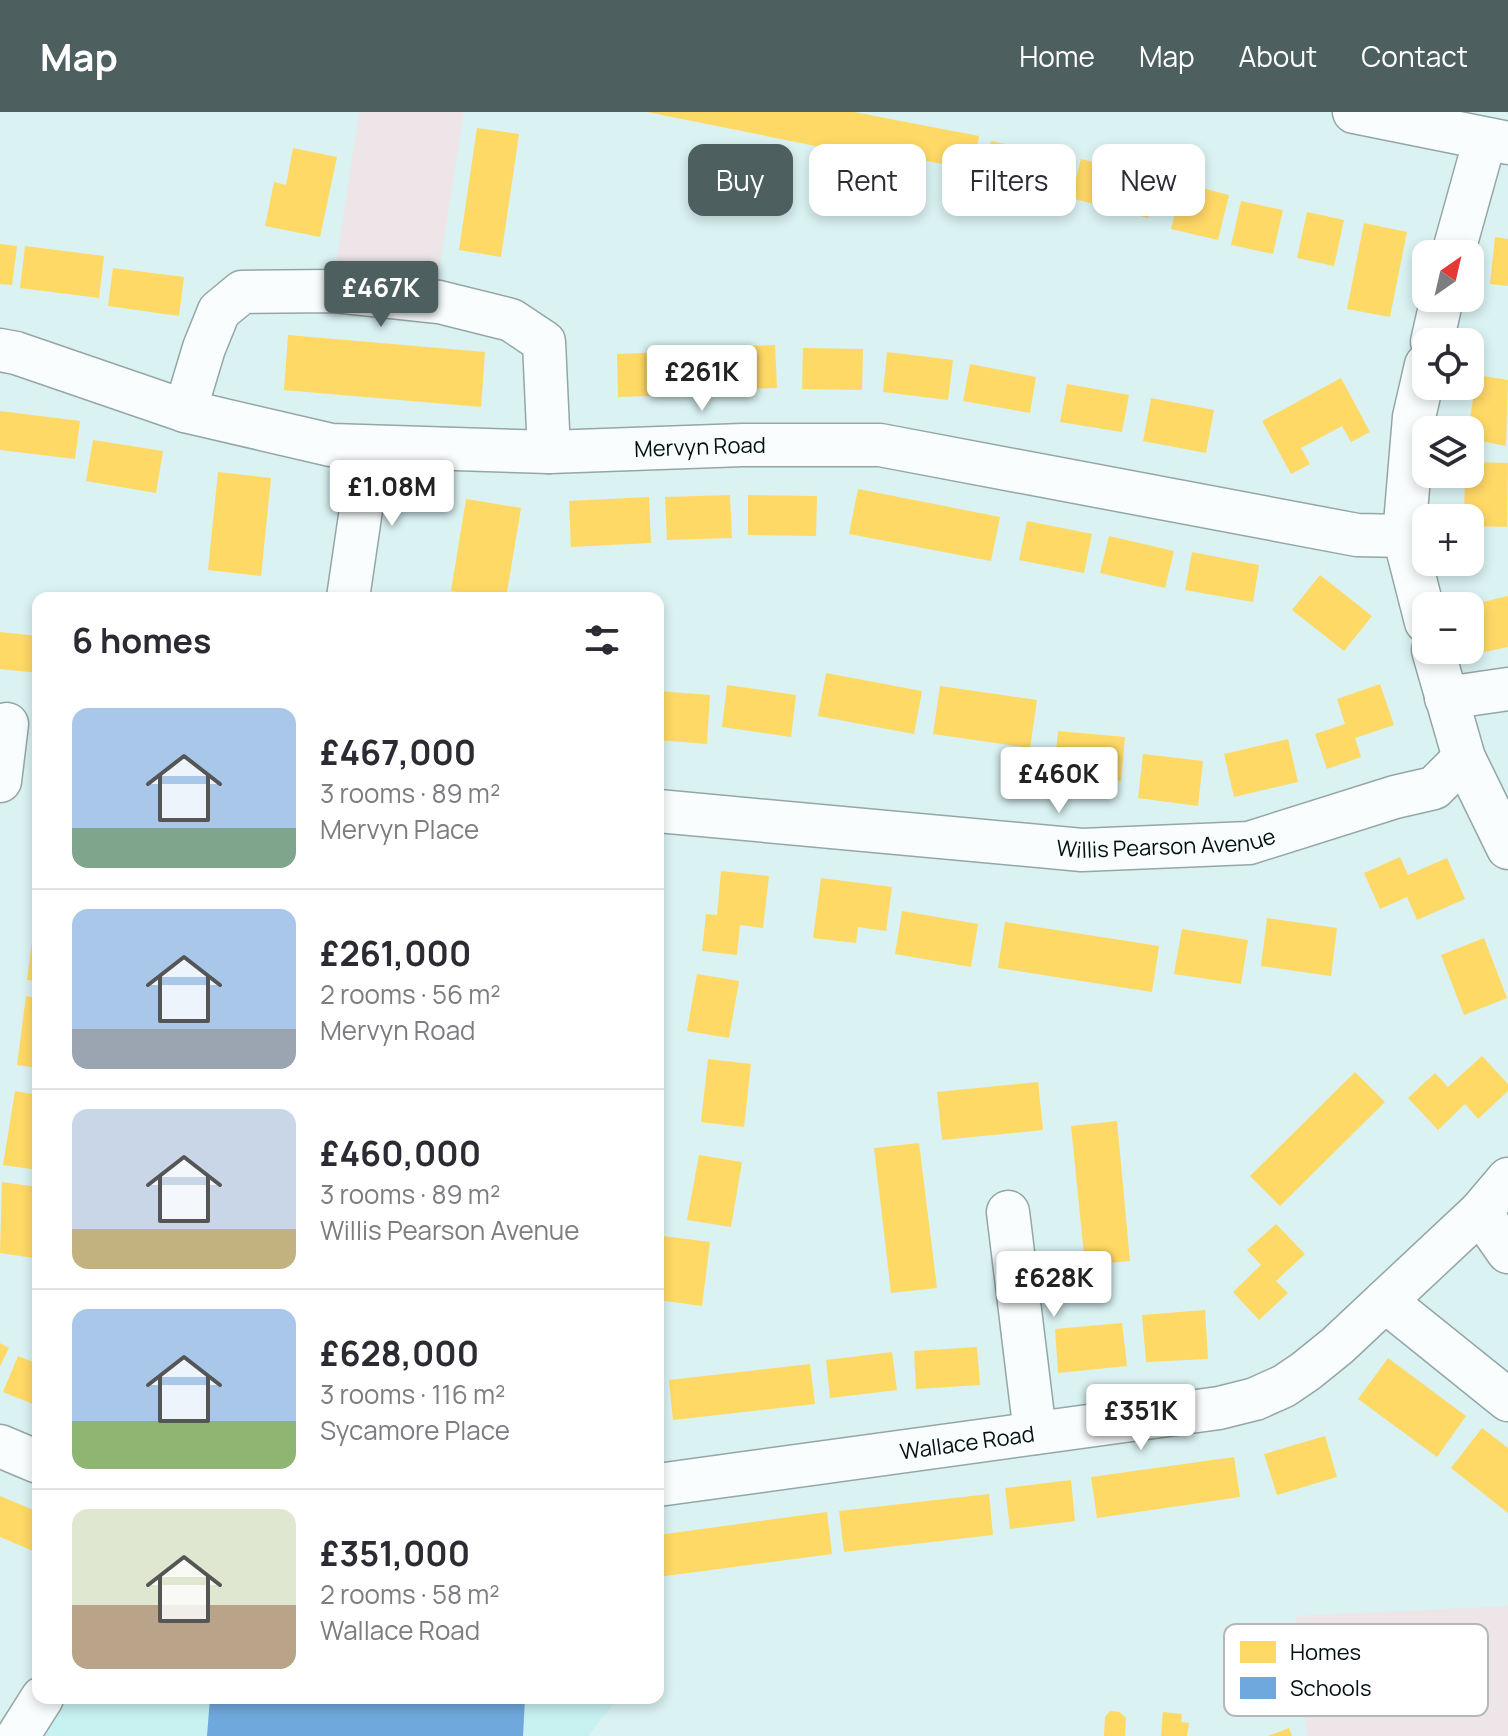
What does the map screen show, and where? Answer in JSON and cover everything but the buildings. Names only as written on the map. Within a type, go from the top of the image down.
[{"type":"street","points":[[1354,112],[1496,141],[1458,240]]},
{"type":"street","points":[[185,411],[219,311],[242,292],[335,291],[439,302],[511,320],[544,342],[549,452]]},
{"type":"street","name":"Mervyn Road","points":[[0,350],[185,411],[331,445],[549,452],[743,445],[880,445],[1357,535],[1404,536]]},
{"type":"street","points":[[1418,400],[1404,536],[1418,592]]},
{"type":"street","points":[[349,592],[370,448]]},
{"type":"street","points":[[1437,664],[1464,758],[1507,841]]},
{"type":"street","points":[[1446,698],[1508,689]]},
{"type":"street","points":[[0,781],[15,725]]},
{"type":"street","name":"Willis Pearson Avenue","points":[[664,812],[1082,850],[1249,843],[1395,797],[1434,788],[1464,758]]},
{"type":"street","name":"Wallace Road","points":[[664,1484],[1219,1408],[1255,1399],[1284,1386],[1337,1346],[1480,1212],[1508,1179]]},
{"type":"street","points":[[1008,1212],[1035,1433]]},
{"type":"street","points":[[1480,1212],[1508,1252]]},
{"type":"street","points":[[1385,1301],[1508,1400]]},
{"type":"street","points":[[0,1446],[32,1459]]},
{"type":"street","points":[[18,1736],[38,1704]]},
{"type":"shaded area","points":[[359,112],[464,112],[437,285],[335,272]]},
{"type":"shaded area","points":[[1508,1606],[1508,1736],[1307,1736],[1305,1716],[1488,1716],[1488,1624],[1297,1624],[1296,1616]]},
{"type":"shaded area","points":[[58,1704],[613,1704],[588,1736],[45,1736]]}]
